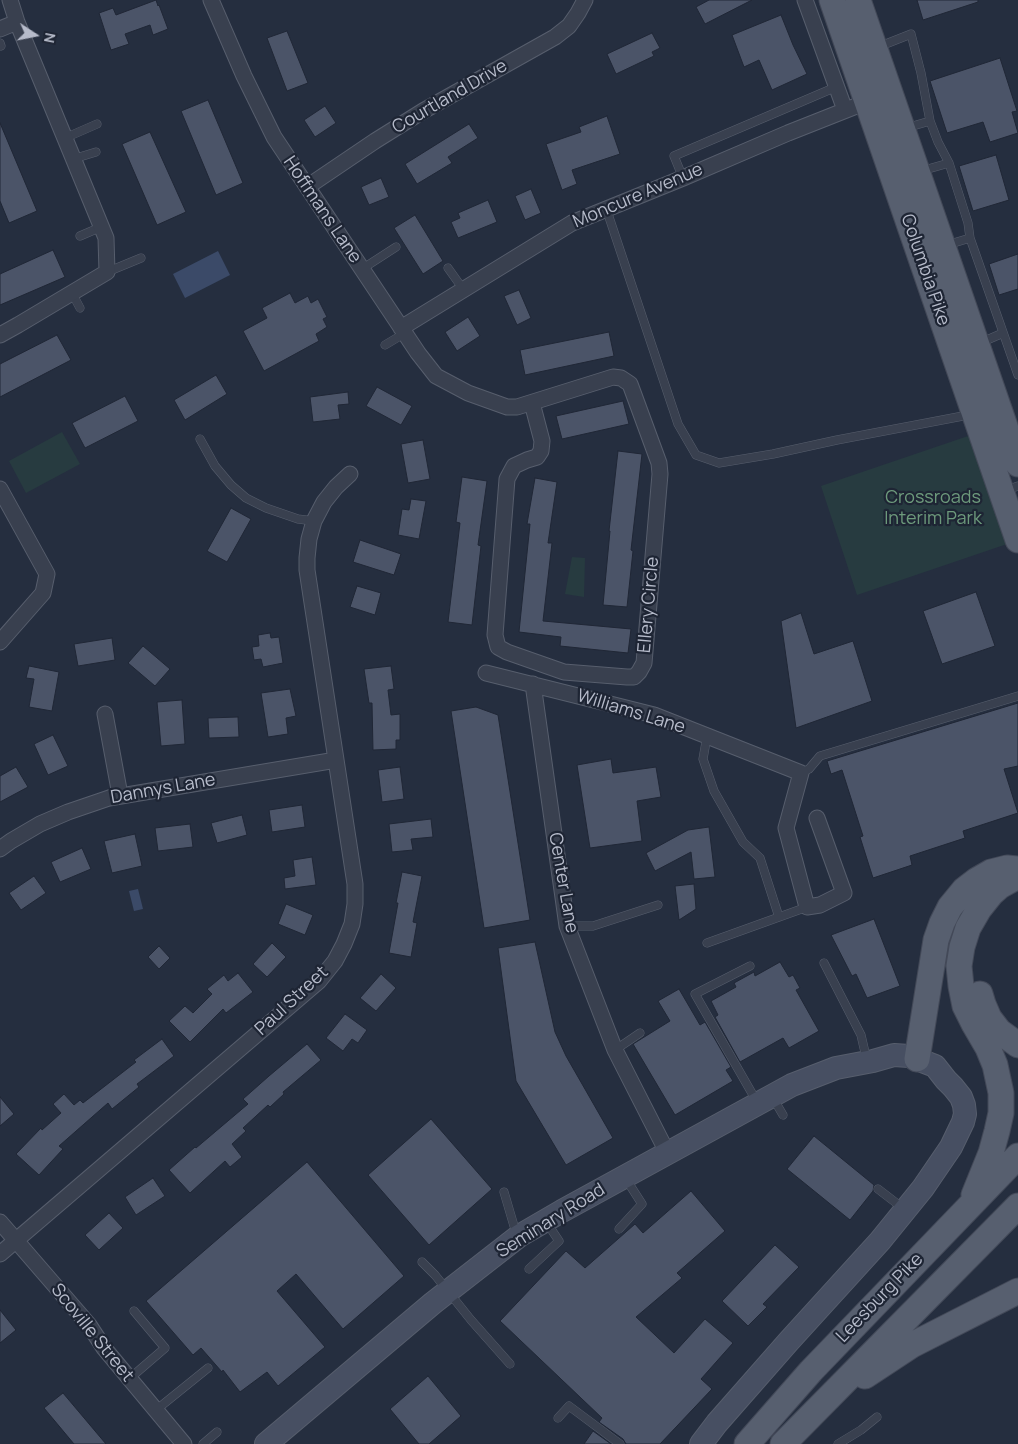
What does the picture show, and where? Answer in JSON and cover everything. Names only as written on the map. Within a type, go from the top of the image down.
[{"type":"main road","name":"Columbia Pike","points":[[832,0],[856,106],[974,412],[1010,489],[1018,540]]},
{"type":"main road","name":"Columbia Pike","points":[[858,0],[1018,464]]},
{"type":"main road","points":[[917,1059],[936,940],[950,907],[964,890],[977,880],[992,872],[1007,868],[1018,869]]},
{"type":"main road","points":[[970,1204],[991,1153],[1001,1113],[1001,1093],[996,1065],[974,1024],[960,986],[962,947],[968,928],[979,908],[1000,886],[1018,876]]},
{"type":"main road","points":[[1018,895],[994,916],[986,930],[978,953],[976,970],[982,1004],[989,1018],[999,1030],[1018,1045]]},
{"type":"main road","name":"Leesburg Pike","points":[[747,1444],[811,1371],[1018,1156]]},
{"type":"main road","name":"Leesburg Pike","points":[[785,1442],[1018,1206]]},
{"type":"main road","points":[[785,1442],[870,1371],[912,1345],[1018,1291]]},
{"type":"street","points":[[0,334],[106,272],[106,238],[17,22],[10,0]]},
{"type":"street","name":"Hoffmans Lane","points":[[211,0],[244,76],[274,137],[403,330],[436,376],[468,393]]},
{"type":"street","name":"Courtland Drive","points":[[307,187],[422,111],[555,37],[569,26],[585,0]]},
{"type":"street","points":[[806,0],[836,87],[856,106]]},
{"type":"street","points":[[0,29],[17,22]]},
{"type":"street","name":"Moncure Avenue","points":[[403,330],[463,289],[572,223],[788,133],[890,94]]},
{"type":"street","name":"Ellery Circle","points":[[468,393],[507,407],[517,407],[613,378],[622,378],[630,384],[659,463],[660,474],[644,663],[639,672],[634,676],[626,678],[564,672],[498,647],[495,635],[507,479],[514,466],[537,457],[541,451],[542,441],[532,403]]},
{"type":"street","name":"Paul Street","points":[[0,1254],[319,981],[335,961],[344,944],[352,924],[356,884],[307,570],[307,558],[309,539],[314,521],[324,502],[350,474]]},
{"type":"street","points":[[0,489],[47,574],[43,593],[0,642]]},
{"type":"street","name":"Williams Lane","points":[[486,673],[654,715],[801,773]]},
{"type":"street","name":"Center Lane","points":[[533,684],[567,926],[615,1050],[668,1154]]},
{"type":"street","points":[[105,714],[120,795]]},
{"type":"street","name":"Dannys Lane","points":[[0,849],[40,824],[68,812],[120,795],[336,760]]},
{"type":"street","points":[[801,773],[786,828],[807,907],[820,905],[844,893],[817,818]]},
{"type":"street","name":"Seminary Road","points":[[266,1444],[410,1322],[519,1236],[555,1212],[668,1154],[771,1105],[792,1086],[836,1068],[894,1054],[904,1055],[935,1066],[961,1097],[964,1105],[965,1114],[963,1122],[952,1147],[923,1188],[880,1241],[837,1284],[787,1339],[701,1444]]},
{"type":"street","points":[[870,1061],[946,1080]]},
{"type":"street","name":"Scoville Street","points":[[0,1222],[89,1325],[104,1348],[184,1444]]},
{"type":"lane","points":[[874,49],[911,34],[930,121],[948,163],[968,223],[970,238],[1018,372]]},
{"type":"lane","points":[[683,178],[674,156],[836,87]]},
{"type":"lane","points":[[903,129],[930,121]]},
{"type":"lane","points":[[65,138],[97,124]]},
{"type":"lane","points":[[73,159],[96,152]]},
{"type":"lane","points":[[917,173],[948,163]]},
{"type":"lane","points":[[606,208],[678,424],[696,455],[719,463],[773,454],[963,416],[974,412]]},
{"type":"lane","points":[[80,236],[101,227]]},
{"type":"lane","points":[[943,246],[970,238]]},
{"type":"lane","points":[[362,269],[396,247]]},
{"type":"lane","points":[[106,272],[141,258]]},
{"type":"lane","points":[[448,268],[463,289]]},
{"type":"lane","points":[[72,293],[80,308]]},
{"type":"lane","points":[[385,345],[403,330]]},
{"type":"lane","points":[[977,345],[1003,333]]},
{"type":"lane","points":[[200,439],[215,466],[231,485],[246,498],[266,508],[298,519],[314,521]]},
{"type":"lane","points":[[801,773],[809,769],[820,756],[1018,696]]},
{"type":"lane","points":[[707,736],[703,759],[714,791],[743,842],[760,858],[779,917]]},
{"type":"lane","points":[[567,926],[593,926],[658,906]]},
{"type":"lane","points":[[707,943],[807,907]]},
{"type":"lane","points":[[824,963],[861,1035],[870,1061]]},
{"type":"lane","points":[[750,966],[696,994],[771,1105]]},
{"type":"lane","points":[[615,1050],[640,1033]]},
{"type":"lane","points":[[618,1229],[642,1204],[625,1177]]},
{"type":"lane","points":[[878,1189],[905,1210]]},
{"type":"lane","points":[[504,1192],[514,1226],[519,1236]]},
{"type":"lane","points":[[529,1269],[559,1241],[555,1212]]},
{"type":"lane","points":[[422,1262],[510,1364]]},
{"type":"lane","points":[[129,1379],[165,1348],[134,1311]]},
{"type":"lane","points":[[156,1410],[208,1368]]},
{"type":"lane","points":[[558,1418],[569,1406],[620,1444]]},
{"type":"lane","points":[[838,1444],[861,1430],[877,1417]]},
{"type":"lane","points":[[203,1444],[216,1432]]},
{"type":"green space","points":[[62,432],[80,464],[26,493],[9,461]]},
{"type":"green space","name":"Crossroads Interim Park","points":[[974,434],[1010,543],[857,595],[821,486]]},
{"type":"green space","points":[[572,557],[585,558],[584,597],[565,594]]},
{"type":"water","points":[[218,251],[230,275],[185,298],[173,274]]},
{"type":"water","points":[[138,889],[143,909],[134,911],[129,891]]},
{"type":"building","points":[[156,0],[168,29],[153,35],[150,25],[125,34],[129,44],[111,50],[99,13],[113,8],[116,15]]},
{"type":"building","points":[[709,0],[752,0],[705,24],[696,7]]},
{"type":"building","points":[[917,0],[978,0],[978,2],[923,20]]},
{"type":"building","points":[[781,15],[807,74],[772,90],[759,60],[744,67],[732,35]]},
{"type":"building","points":[[287,31],[308,83],[287,91],[267,38]]},
{"type":"building","points":[[652,33],[660,48],[652,52],[654,56],[616,74],[607,54]]},
{"type":"building","points":[[1000,58],[1017,111],[1012,112],[1018,133],[990,142],[983,122],[947,133],[930,81]]},
{"type":"building","points":[[208,100],[243,183],[216,195],[181,111]]},
{"type":"building","points":[[325,106],[336,123],[315,137],[304,120]]},
{"type":"building","points":[[607,116],[620,154],[572,170],[577,184],[562,190],[546,144],[581,132],[579,127]]},
{"type":"building","points":[[0,123],[37,211],[9,223],[0,201]]},
{"type":"building","points":[[469,124],[478,138],[448,157],[452,163],[417,184],[405,164]]},
{"type":"building","points":[[150,132],[186,212],[157,225],[122,144]]},
{"type":"building","points":[[996,155],[1009,200],[973,211],[959,166]]},
{"type":"building","points":[[381,178],[389,197],[369,205],[361,187]]},
{"type":"building","points":[[531,189],[541,213],[525,220],[515,196]]},
{"type":"building","points":[[488,200],[497,222],[458,238],[451,222],[460,218],[458,213]]},
{"type":"building","points":[[415,215],[443,261],[423,274],[394,228]]},
{"type":"building","points":[[53,250],[65,277],[0,305],[0,274]]},
{"type":"building","points":[[1018,254],[1018,289],[999,295],[989,264]]},
{"type":"building","points":[[519,290],[531,318],[517,325],[504,296]]},
{"type":"building","points":[[290,293],[295,303],[308,296],[311,303],[318,299],[327,317],[323,319],[327,327],[316,334],[319,341],[264,371],[243,331],[267,318],[262,308]]},
{"type":"building","points":[[468,317],[480,336],[457,351],[445,332]]},
{"type":"building","points":[[609,332],[614,356],[525,375],[520,350]]},
{"type":"building","points":[[57,335],[71,360],[0,397],[0,364]]},
{"type":"building","points":[[216,375],[227,394],[185,420],[174,400]]},
{"type":"building","points":[[377,387],[412,406],[401,425],[366,406]]},
{"type":"building","points":[[348,392],[349,404],[338,405],[340,419],[313,422],[310,397]]},
{"type":"building","points":[[125,396],[138,421],[85,448],[72,423]]},
{"type":"building","points":[[623,401],[629,424],[562,439],[556,416]]},
{"type":"building","points":[[423,440],[430,479],[408,483],[401,444]]},
{"type":"building","points":[[618,451],[642,454],[631,550],[633,551],[627,607],[603,605]]},
{"type":"building","points":[[462,477],[487,481],[478,545],[481,546],[472,625],[448,622],[460,523],[456,522]]},
{"type":"building","points":[[535,478],[557,482],[548,543],[552,543],[543,621],[631,629],[628,653],[560,646],[561,637],[519,632],[530,524],[527,524]]},
{"type":"building","points":[[411,499],[426,501],[419,539],[398,535],[402,509],[409,510]]},
{"type":"building","points":[[231,508],[251,519],[227,562],[207,551]]},
{"type":"building","points":[[360,540],[401,554],[394,575],[353,562]]},
{"type":"building","points":[[357,586],[381,593],[375,615],[350,607]]},
{"type":"building","points":[[976,592],[995,646],[942,664],[923,611]]},
{"type":"building","points":[[801,613],[814,654],[853,641],[872,701],[796,728],[781,621]]},
{"type":"building","points":[[270,633],[271,638],[279,637],[283,663],[263,667],[261,659],[254,660],[252,647],[259,646],[258,635]]},
{"type":"building","points":[[112,638],[115,660],[78,666],[74,644]]},
{"type":"building","points":[[143,646],[170,669],[155,686],[128,663]]},
{"type":"building","points":[[29,666],[59,672],[52,711],[29,707],[34,679],[26,678]]},
{"type":"building","points":[[391,666],[394,689],[388,690],[391,715],[400,714],[400,740],[396,740],[396,749],[373,750],[372,703],[369,703],[364,669]]},
{"type":"building","points":[[290,689],[296,716],[286,718],[288,734],[268,737],[261,693]]},
{"type":"building","points":[[182,700],[185,744],[161,746],[157,702]]},
{"type":"building","points":[[1018,703],[1018,766],[1004,769],[1018,813],[963,831],[965,838],[910,856],[912,865],[873,878],[860,837],[863,836],[842,770],[831,774],[827,761]]},
{"type":"building","points":[[476,707],[498,715],[530,920],[484,928],[451,711]]},
{"type":"building","points":[[238,717],[239,737],[209,738],[208,718]]},
{"type":"building","points":[[53,735],[68,766],[48,775],[34,744]]},
{"type":"building","points":[[611,759],[613,773],[656,767],[661,797],[637,801],[642,841],[590,848],[577,765]]},
{"type":"building","points":[[16,767],[28,787],[0,802],[0,776]]},
{"type":"building","points":[[400,767],[404,799],[382,802],[378,770]]},
{"type":"building","points":[[302,805],[305,827],[272,832],[269,810]]},
{"type":"building","points":[[242,815],[247,835],[217,843],[211,823]]},
{"type":"building","points":[[431,819],[433,837],[411,839],[413,850],[392,852],[389,824]]},
{"type":"building","points":[[190,824],[193,847],[158,851],[155,828]]},
{"type":"building","points":[[709,827],[715,877],[694,879],[691,852],[655,871],[646,853],[688,830]]},
{"type":"building","points":[[135,834],[142,866],[112,873],[104,841]]},
{"type":"building","points":[[82,848],[91,869],[60,882],[51,862]]},
{"type":"building","points":[[312,857],[316,885],[285,889],[284,878],[295,876],[293,860]]},
{"type":"building","points":[[402,872],[422,876],[413,922],[417,923],[411,957],[389,953]]},
{"type":"building","points":[[34,876],[46,893],[21,910],[9,893]]},
{"type":"building","points":[[694,884],[696,909],[679,920],[675,886]]},
{"type":"building","points":[[286,904],[313,915],[305,935],[278,924]]},
{"type":"building","points":[[874,919],[900,986],[867,998],[856,974],[852,976],[831,935]]},
{"type":"building","points":[[535,942],[555,1032],[566,1056],[613,1138],[566,1165],[516,1081],[498,948]]},
{"type":"building","points":[[272,943],[286,957],[267,977],[253,964]]},
{"type":"building","points":[[159,946],[170,958],[159,969],[148,957]]},
{"type":"building","points":[[780,962],[789,977],[793,975],[800,988],[796,990],[819,1031],[789,1048],[783,1038],[740,1062],[715,1017],[718,1015],[711,1001],[736,987],[734,983],[754,972],[755,976]]},
{"type":"building","points":[[238,973],[253,992],[226,1013],[223,1009],[190,1042],[169,1021],[185,1006],[193,1013],[212,994],[207,989],[224,975],[228,981]]},
{"type":"building","points":[[381,974],[396,988],[376,1011],[360,998]]},
{"type":"building","points":[[679,989],[700,1025],[705,1022],[731,1067],[726,1070],[733,1081],[675,1115],[633,1044],[670,1021],[658,1001]]},
{"type":"building","points":[[345,1014],[367,1030],[358,1043],[352,1039],[343,1051],[326,1038]]},
{"type":"building","points":[[162,1039],[174,1056],[137,1084],[139,1087],[112,1109],[108,1103],[59,1146],[63,1149],[39,1175],[16,1154],[41,1128],[42,1130],[61,1113],[53,1104],[64,1094],[74,1105],[80,1100],[83,1103],[136,1062],[134,1060]]},
{"type":"building","points":[[307,1044],[321,1060],[283,1092],[284,1094],[270,1107],[268,1105],[243,1128],[246,1131],[232,1144],[242,1157],[230,1167],[225,1161],[190,1193],[169,1170],[248,1104],[243,1099]]},
{"type":"building","points":[[0,1097],[14,1114],[0,1126]]},
{"type":"building","points":[[431,1119],[492,1189],[429,1245],[368,1175]]},
{"type":"building","points":[[814,1136],[874,1185],[873,1191],[850,1220],[787,1169]]},
{"type":"building","points":[[307,1162],[404,1276],[343,1329],[296,1274],[277,1291],[325,1347],[278,1386],[267,1372],[240,1392],[223,1370],[222,1372],[201,1348],[193,1355],[146,1301]]},
{"type":"building","points":[[153,1178],[165,1196],[136,1215],[125,1197]]},
{"type":"building","points":[[691,1191],[725,1231],[677,1273],[682,1278],[636,1317],[674,1353],[705,1319],[733,1343],[701,1379],[712,1389],[660,1444],[626,1444],[623,1439],[599,1422],[602,1418],[500,1321],[566,1251],[585,1268],[635,1224],[643,1233]]},
{"type":"building","points":[[109,1213],[123,1228],[99,1250],[85,1235]]},
{"type":"building","points":[[775,1245],[799,1267],[763,1304],[767,1307],[748,1326],[722,1301]]},
{"type":"building","points":[[0,1310],[16,1330],[0,1343]]},
{"type":"building","points":[[428,1376],[461,1416],[429,1444],[419,1444],[390,1409]]},
{"type":"building","points":[[63,1393],[106,1444],[74,1444],[44,1408]]},
{"type":"building","points":[[593,1431],[611,1444],[584,1444]]}]
